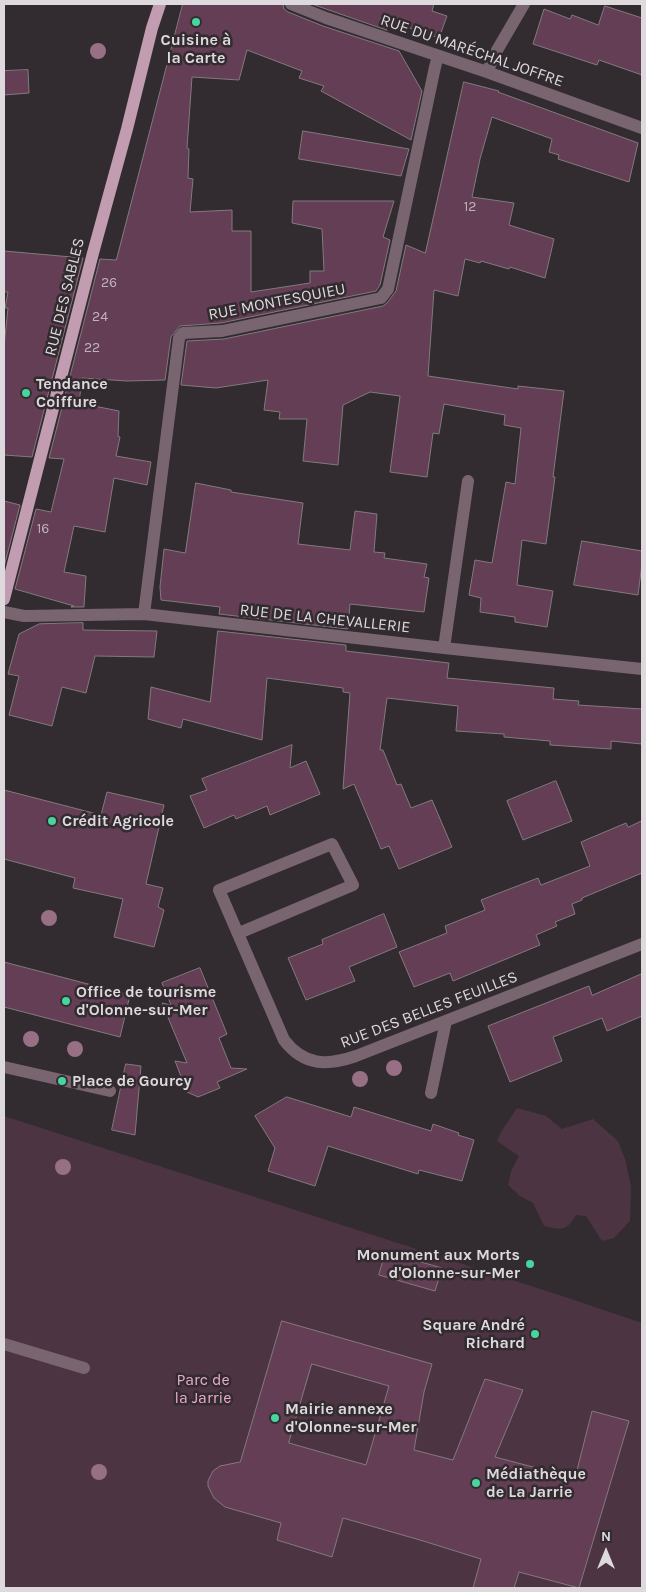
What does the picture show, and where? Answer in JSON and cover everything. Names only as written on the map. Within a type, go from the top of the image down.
[{"type":"main road","name":"RUE DES SABLES","points":[[4,599],[93,254],[128,129],[152,28],[160,4]]},
{"type":"street","name":"RUE DU MARÉCHAL JOFFRE","points":[[291,4],[326,18],[487,72],[642,128]]},
{"type":"street","points":[[487,72],[496,52],[524,4]]},
{"type":"street","name":"RUE MONTESQUIEU","points":[[144,614],[179,338],[183,333],[222,331],[381,298],[388,289],[438,56]]},
{"type":"street","points":[[444,648],[468,481]]},
{"type":"street","name":"RUE DE LA CHEVALLERIE","points":[[4,612],[24,616],[144,614],[642,669]]},
{"type":"street","name":"RUE DES BELLES FEUILLES","points":[[239,933],[353,885],[332,844],[219,890],[284,1040],[292,1050],[309,1060],[326,1063],[339,1062],[642,944]]},
{"type":"street","points":[[431,1093],[446,1021]]},
{"type":"street","points":[[4,1067],[110,1091]]},
{"type":"street","points":[[4,1344],[84,1368]]},
{"type":"green space","points":[[517,1108],[546,1116],[562,1129],[593,1119],[618,1141],[625,1159],[631,1186],[630,1221],[614,1238],[602,1241],[586,1216],[576,1215],[566,1227],[559,1229],[544,1226],[533,1203],[520,1196],[508,1185],[511,1171],[519,1156],[497,1141]]},
{"type":"green space","name":"Parc de la Jarrie","points":[[4,1116],[642,1323],[642,1588],[4,1588]]},
{"type":"building","points":[[183,4],[283,4],[284,9],[288,12],[323,26],[399,51],[422,91],[411,140],[321,91],[324,86],[299,78],[302,71],[247,50],[239,80],[192,77],[187,148],[189,149],[188,178],[193,179],[190,212],[232,210],[232,231],[251,231],[251,292],[310,283],[310,271],[324,271],[322,229],[292,223],[293,201],[394,201],[383,237],[390,240],[380,285],[376,291],[221,323],[180,326],[171,337],[165,380],[127,381],[82,378],[79,403],[119,411],[118,436],[120,437],[116,456],[151,462],[147,485],[114,478],[105,532],[74,526],[64,572],[86,576],[84,607],[71,607],[74,606],[15,589],[36,509],[51,512],[64,459],[49,458],[100,259],[116,260]]},
{"type":"building","points":[[312,4],[434,4],[432,11],[447,16],[439,38],[380,18],[387,30]]},
{"type":"building","points":[[605,6],[642,18],[642,75],[599,60],[597,65],[533,44],[544,9],[570,19],[572,15],[598,25]]},
{"type":"building","points":[[28,70],[29,93],[4,95],[4,71]]},
{"type":"building","points":[[464,82],[499,91],[638,143],[629,182],[558,159],[559,155],[549,152],[552,139],[492,117],[472,197],[514,203],[509,225],[554,239],[545,278],[510,267],[509,269],[481,261],[480,263],[465,259],[458,296],[434,290],[428,376],[518,389],[518,386],[564,391],[546,544],[522,540],[517,585],[553,591],[547,627],[515,622],[515,617],[480,612],[481,598],[469,595],[475,560],[492,563],[506,482],[515,484],[521,428],[504,425],[505,415],[444,404],[439,434],[433,433],[427,477],[390,472],[400,396],[370,392],[343,405],[338,465],[303,461],[307,419],[279,419],[280,412],[264,410],[268,380],[216,388],[181,385],[187,341],[224,339],[383,306],[387,303],[396,291],[406,245],[425,253]]},
{"type":"building","points":[[303,131],[409,149],[401,176],[299,159]]},
{"type":"building","points":[[4,251],[83,258],[32,457],[4,455],[4,346],[8,308],[5,308],[8,292],[4,292]]},
{"type":"building","points":[[196,483],[231,490],[231,492],[303,503],[298,544],[350,550],[355,511],[377,514],[374,552],[385,553],[384,558],[427,564],[424,577],[429,578],[424,612],[350,604],[348,629],[219,614],[220,607],[161,600],[160,587],[164,549],[185,553]]},
{"type":"building","points":[[4,501],[20,505],[4,567]]},
{"type":"building","points":[[582,541],[642,551],[638,595],[574,585]]},
{"type":"building","points":[[83,623],[83,630],[157,631],[154,657],[95,656],[86,693],[62,687],[52,726],[9,715],[19,676],[8,674],[19,634],[39,624]]},
{"type":"building","points":[[218,631],[346,645],[346,651],[449,663],[447,678],[554,688],[553,699],[579,701],[578,705],[642,709],[642,744],[611,741],[611,749],[550,745],[550,741],[504,737],[504,734],[456,731],[458,706],[387,698],[380,750],[383,750],[397,785],[401,784],[411,808],[432,800],[452,847],[399,869],[389,846],[381,849],[354,784],[343,789],[350,693],[343,692],[343,688],[267,678],[262,740],[183,719],[181,728],[148,719],[151,687],[210,702]]},
{"type":"building","points":[[292,745],[290,768],[306,761],[320,794],[270,815],[267,806],[236,819],[234,815],[204,828],[190,796],[207,790],[202,779]]},
{"type":"building","points":[[556,781],[572,821],[523,840],[507,801]]},
{"type":"building","points":[[4,790],[101,815],[107,792],[164,805],[146,884],[163,888],[158,907],[164,910],[154,947],[114,937],[123,899],[73,888],[75,878],[4,859]]},
{"type":"building","points":[[642,821],[642,873],[572,904],[575,914],[555,922],[557,926],[536,935],[540,945],[453,981],[450,973],[414,987],[399,952],[447,933],[445,926],[485,910],[481,900],[538,878],[541,885],[590,866],[581,842],[626,823],[628,827]]},
{"type":"building","points":[[384,914],[397,947],[349,967],[355,981],[306,1000],[288,958],[323,944],[322,940]]},
{"type":"building","name":"Office de tourisme d'Olonne-sur-Mer","points":[[4,962],[130,995],[120,1037],[4,1007]]},
{"type":"building","points":[[200,968],[227,1034],[219,1038],[231,1068],[247,1069],[217,1082],[220,1088],[198,1097],[187,1092],[175,1061],[187,1063],[162,1003],[171,1005],[162,983]]},
{"type":"building","points":[[642,974],[642,1016],[607,1031],[602,1018],[553,1037],[562,1061],[510,1082],[488,1026],[589,986],[592,995]]},
{"type":"building","points":[[126,1064],[141,1066],[135,1135],[112,1130]]},
{"type":"building","points":[[287,1097],[351,1117],[354,1107],[431,1131],[433,1124],[474,1140],[462,1181],[419,1170],[418,1174],[328,1146],[315,1186],[268,1171],[275,1148],[255,1116]]},
{"type":"building","points":[[386,1252],[442,1268],[435,1291],[379,1275]]},
{"type":"building","points":[[282,1321],[432,1364],[424,1392],[414,1450],[453,1460],[485,1379],[523,1390],[495,1457],[575,1478],[592,1411],[629,1421],[579,1588],[519,1572],[514,1588],[473,1588],[481,1559],[343,1518],[332,1557],[277,1540],[281,1523],[225,1507],[214,1498],[208,1486],[208,1481],[213,1471],[220,1466],[240,1462]],"holes":[[[312,1364],[389,1386],[366,1465],[289,1443]]]},
{"type":"place","name":"Cuisine à la Carte","points":[[196,22]]},
{"type":"place","name":"Tendance Coiffure","points":[[26,393]]},
{"type":"place","name":"Crédit Agricole","points":[[52,821]]},
{"type":"place","name":"Office de tourisme d'Olonne-sur-Mer","points":[[66,1001]]},
{"type":"place","name":"Place de Gourcy","points":[[62,1081]]},
{"type":"place","name":"Monument aux Morts d'Olonne-sur-Mer","points":[[530,1264]]},
{"type":"place","name":"Square André Richard","points":[[535,1334]]},
{"type":"place","name":"Mairie annexe d'Olonne-sur-Mer","points":[[275,1418]]},
{"type":"place","name":"Médiathèque de La Jarrie","points":[[476,1483]]}]
